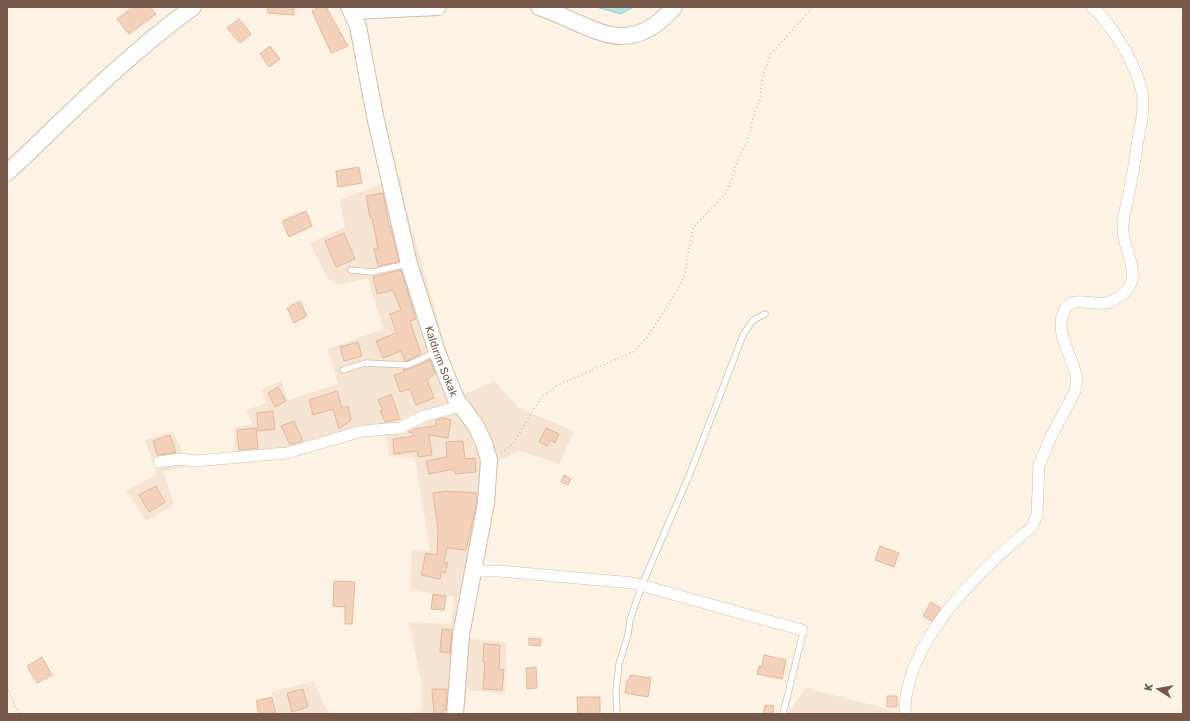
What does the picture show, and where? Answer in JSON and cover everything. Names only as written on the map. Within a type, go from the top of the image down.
[{"type":"street","points":[[7,173],[91,93],[173,22],[193,7]]},
{"type":"street","points":[[351,8],[438,7]]},
{"type":"street","points":[[539,7],[600,32],[619,37],[638,34],[650,29],[659,23],[674,7]]},
{"type":"street","points":[[905,714],[907,688],[911,673],[945,614],[964,589],[1000,553],[1032,527],[1035,522],[1037,515],[1039,465],[1078,382],[1077,374],[1067,352],[1062,330],[1063,313],[1066,307],[1077,301],[1104,304],[1110,302],[1125,292],[1130,283],[1133,272],[1122,227],[1143,114],[1142,92],[1133,66],[1121,43],[1105,21],[1092,7]]},
{"type":"street","name":"Kaldırım Sokak","points":[[351,8],[358,26],[375,116],[410,264],[437,352],[461,406],[476,426],[484,443],[488,460],[486,503],[461,635],[455,714]]},
{"type":"street","points":[[159,462],[180,459],[194,461],[287,453],[362,431],[400,428],[424,416],[461,406]]},
{"type":"street","points":[[472,571],[500,571],[642,585],[802,630]]},
{"type":"lane","points":[[350,270],[372,272],[410,264]]},
{"type":"lane","points":[[617,714],[616,692],[619,664],[628,635],[630,620],[642,585],[690,471],[743,335],[753,320],[765,314]]},
{"type":"lane","points":[[343,370],[365,363],[408,365],[437,352]]},
{"type":"lane","points":[[783,714],[802,637],[802,630]]},
{"type":"path","points":[[488,460],[505,451],[513,444],[537,404],[551,389],[621,359],[633,352],[646,340],[684,277],[694,228],[727,192],[738,159],[747,142],[760,99],[763,74],[771,54],[813,7]]},
{"type":"path","points":[[7,687],[15,706],[21,714]]},
{"type":"shaded area","points":[[400,177],[406,208],[449,359],[455,378],[465,394],[494,381],[519,408],[574,431],[559,464],[519,451],[498,461],[495,495],[478,571],[467,631],[471,639],[506,642],[505,694],[467,690],[464,714],[404,714],[422,710],[421,681],[409,622],[451,624],[454,597],[410,590],[412,550],[430,551],[415,458],[389,456],[386,436],[364,437],[298,455],[185,467],[163,471],[174,505],[146,521],[126,491],[157,474],[145,440],[173,431],[183,454],[190,457],[235,453],[234,427],[253,424],[246,410],[266,403],[261,390],[281,381],[288,400],[338,384],[328,349],[383,329],[368,278],[338,285],[328,279],[310,243],[345,227],[340,200]]},
{"type":"shaded area","points":[[314,681],[325,707],[331,714],[278,714],[272,692]]},
{"type":"shaded area","points":[[806,688],[903,713],[787,714]]},
{"type":"water","points":[[596,7],[633,7],[621,14]]},
{"type":"building","points":[[134,7],[150,7],[156,14],[129,34],[117,19]]},
{"type":"building","points":[[268,7],[294,7],[294,15],[268,13]]},
{"type":"building","points":[[320,7],[326,7],[348,46],[331,53],[312,11]]},
{"type":"building","points":[[239,19],[251,34],[240,43],[227,28]]},
{"type":"building","points":[[270,46],[280,59],[269,67],[260,54]]},
{"type":"building","points":[[359,167],[362,183],[338,187],[336,171]]},
{"type":"building","points":[[383,193],[389,226],[399,262],[378,266],[374,249],[378,248],[366,196]]},
{"type":"building","points":[[306,211],[312,226],[289,237],[282,221]]},
{"type":"building","points":[[344,233],[355,259],[336,267],[325,241]]},
{"type":"building","points":[[401,270],[416,319],[410,321],[421,354],[407,361],[405,361],[401,351],[383,358],[376,341],[396,333],[390,314],[401,310],[393,290],[377,294],[373,277]]},
{"type":"building","points":[[300,301],[307,316],[294,323],[287,308]]},
{"type":"building","points":[[358,342],[362,356],[344,361],[340,347]]},
{"type":"building","points":[[430,360],[435,373],[427,380],[434,398],[416,405],[410,389],[400,392],[394,375],[404,372],[403,369],[410,369]]},
{"type":"building","points":[[278,387],[286,401],[275,407],[268,393]]},
{"type":"building","points":[[337,391],[342,408],[348,406],[351,420],[339,429],[333,409],[313,415],[309,400]]},
{"type":"building","points":[[391,394],[400,419],[385,422],[380,411],[383,410],[378,400]]},
{"type":"building","points":[[273,411],[275,429],[258,431],[257,413]]},
{"type":"building","points":[[442,418],[451,420],[448,438],[429,435],[432,455],[418,457],[417,451],[394,454],[393,439],[414,436],[413,433],[408,432],[414,429],[435,426],[436,420]]},
{"type":"building","points":[[294,421],[303,441],[290,445],[281,426]]},
{"type":"building","points":[[256,428],[258,448],[239,450],[237,430]]},
{"type":"building","points":[[546,428],[559,434],[555,443],[550,440],[547,446],[539,442]]},
{"type":"building","points":[[170,435],[176,453],[157,455],[153,441]]},
{"type":"building","points":[[463,441],[465,459],[475,458],[476,472],[455,474],[454,469],[429,474],[426,461],[447,457],[446,442]]},
{"type":"building","points":[[564,475],[571,479],[568,485],[561,482]]},
{"type":"building","points":[[156,486],[165,502],[149,512],[139,495]]},
{"type":"building","points":[[447,491],[477,493],[477,502],[466,550],[447,548],[444,562],[448,563],[445,573],[442,572],[440,579],[421,575],[426,553],[437,555],[438,530],[433,493]]},
{"type":"building","points":[[880,546],[899,553],[894,567],[875,560]]},
{"type":"building","points":[[334,581],[355,582],[352,624],[345,624],[345,607],[333,606]]},
{"type":"building","points":[[433,594],[446,596],[444,610],[431,609]]},
{"type":"building","points":[[931,602],[941,608],[932,621],[923,616]]},
{"type":"building","points":[[442,629],[452,630],[450,653],[440,652]]},
{"type":"building","points":[[529,638],[541,639],[540,646],[529,645]]},
{"type":"building","points":[[484,644],[500,645],[499,669],[504,670],[502,690],[483,689],[485,662],[483,662]]},
{"type":"building","points":[[764,655],[786,660],[782,679],[757,674],[759,666],[762,667]]},
{"type":"building","points":[[42,657],[52,675],[37,683],[27,666]]},
{"type":"building","points":[[536,667],[537,688],[527,689],[526,668]]},
{"type":"building","points":[[630,675],[651,678],[648,697],[625,693],[627,680],[629,680]]},
{"type":"building","points":[[303,689],[308,707],[292,712],[287,693]]},
{"type":"building","points":[[432,689],[447,689],[446,710],[443,710],[443,714],[434,714]]},
{"type":"building","points":[[887,696],[897,696],[897,707],[887,707]]},
{"type":"building","points":[[272,697],[276,713],[259,714],[256,701]]},
{"type":"building","points":[[577,697],[600,697],[600,714],[578,714]]},
{"type":"building","points":[[765,705],[774,706],[773,714],[763,714]]}]
